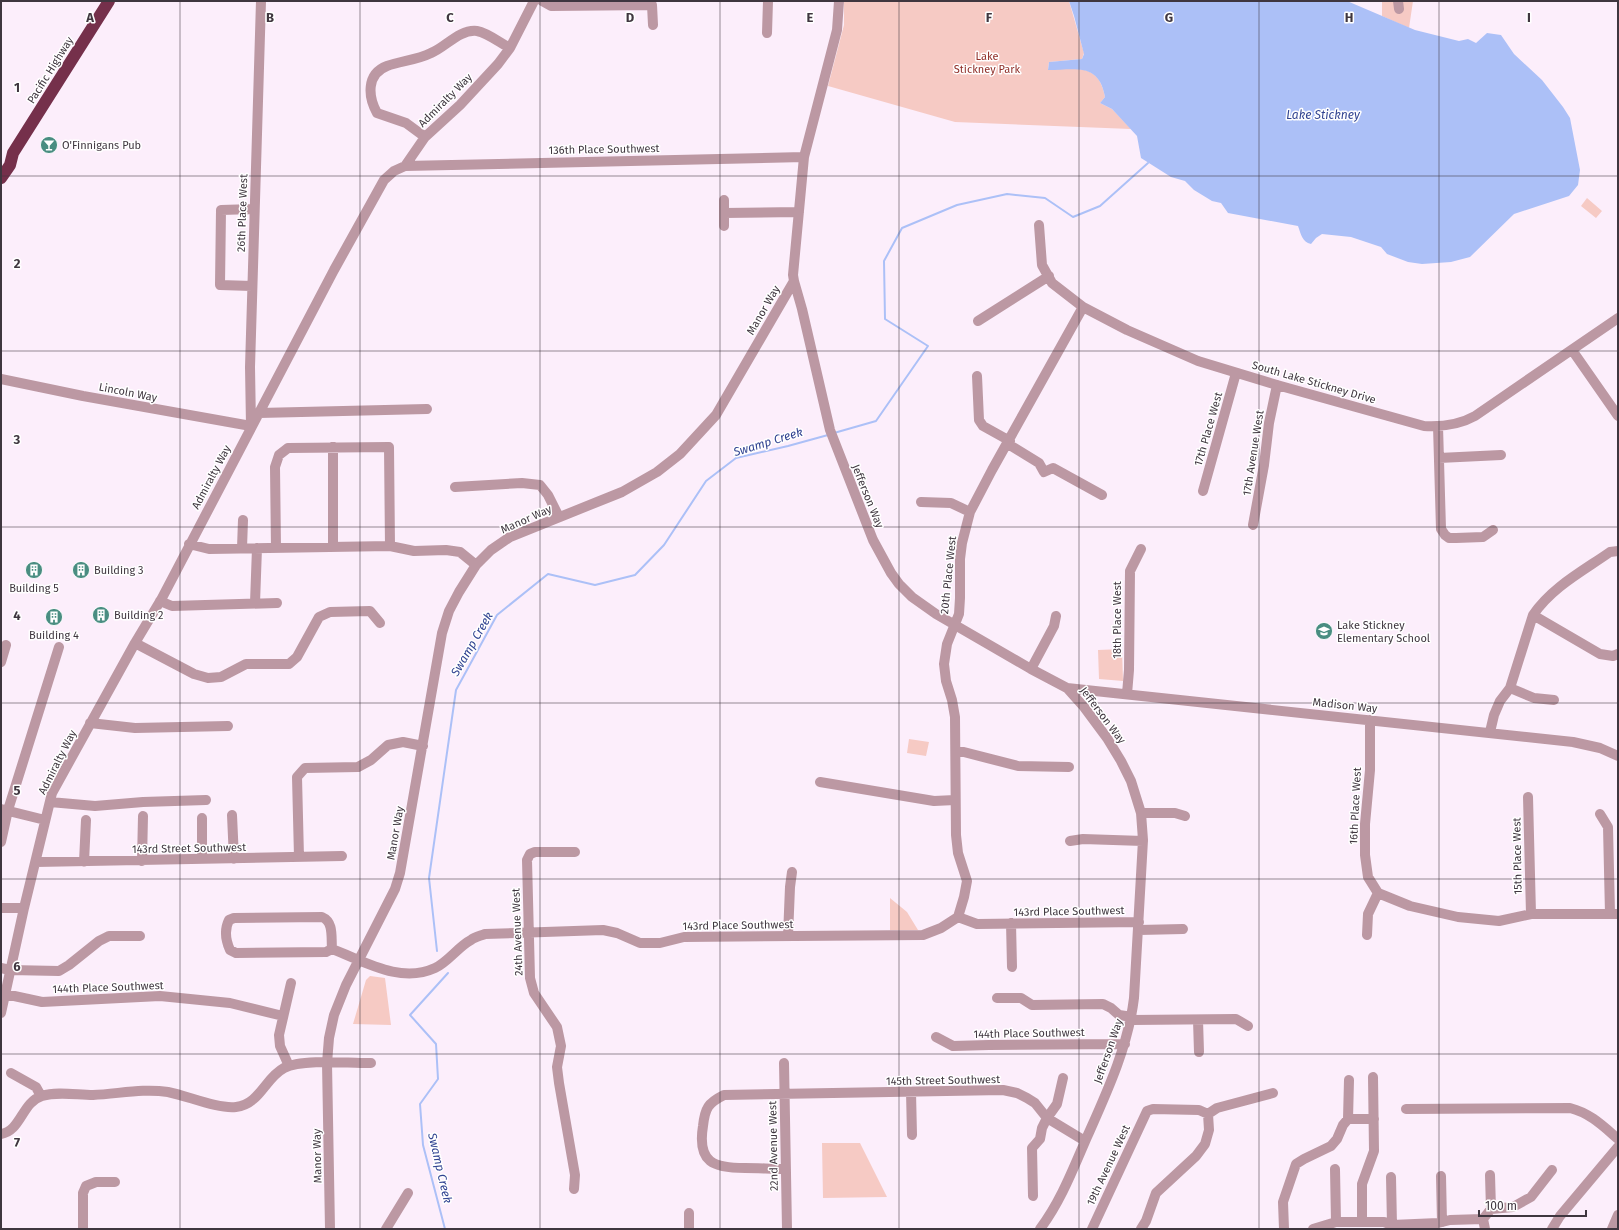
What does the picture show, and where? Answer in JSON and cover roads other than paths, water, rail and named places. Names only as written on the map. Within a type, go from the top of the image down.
[{"type":"highway","name":"Pacific Highway","points":[[1,178],[10,165],[12,153],[109,1]]},
{"type":"highway","points":[[1,158],[12,153]]},
{"type":"street","name":"26th Place West","points":[[251,426],[250,367],[261,1]]},
{"type":"street","name":"Admiralty Way","points":[[1,1013],[5,994],[5,969],[24,908],[52,793],[160,601],[251,426],[384,180],[394,171],[405,166],[425,137],[460,105],[498,64],[510,48],[534,1]]},
{"type":"street","points":[[542,1],[551,6],[643,3],[652,5],[652,25]]},
{"type":"street","points":[[767,33],[768,1]]},
{"type":"street","name":"Manor Way","points":[[330,1229],[327,1063],[329,1038],[334,1015],[346,985],[395,890],[400,873],[442,633],[449,611],[476,564],[491,550],[510,537],[622,492],[657,472],[680,454],[716,415],[794,281],[793,275],[804,157],[837,30],[839,1]]},
{"type":"street","points":[[425,137],[406,123],[376,113],[372,103],[370,91],[372,80],[377,73],[385,66],[416,59],[432,53],[464,33],[477,31],[490,36],[510,48]]},
{"type":"street","name":"136th Place Southwest","points":[[405,166],[804,157]]},
{"type":"street","points":[[724,200],[724,226]]},
{"type":"street","points":[[252,286],[220,285],[221,210],[254,210]]},
{"type":"street","points":[[724,213],[799,212]]},
{"type":"street","name":"South Lake Stickney Drive","points":[[1039,225],[1042,265],[1052,283],[1083,307],[1128,330],[1198,361],[1277,385],[1424,426],[1456,424],[1475,416],[1618,318]]},
{"type":"street","points":[[978,321],[1049,276]]},
{"type":"street","name":"Jefferson Way","points":[[794,281],[836,450],[873,540],[891,574],[912,597],[954,625],[1067,688],[1084,707],[1121,761],[1131,781],[1141,814],[1143,841],[1139,926],[1132,1018],[1125,1044],[1112,1080],[1062,1194],[1044,1228]]},
{"type":"street","name":"20th Place West","points":[[958,918],[967,881],[958,853],[955,800],[955,716],[946,681],[944,664],[947,644],[959,614],[960,559],[962,543],[970,512],[1083,307]]},
{"type":"street","points":[[1572,350],[1618,416]]},
{"type":"street","name":"17th Place West","points":[[1203,491],[1236,373]]},
{"type":"street","points":[[978,376],[980,420],[983,426],[1039,463],[1044,472],[1052,468],[1102,495]]},
{"type":"street","name":"Lincoln Way","points":[[1,379],[78,395],[251,426]]},
{"type":"street","name":"17th Avenue West","points":[[1253,524],[1264,465],[1269,423],[1277,385]]},
{"type":"street","points":[[259,413],[427,410]]},
{"type":"street","points":[[1438,426],[1442,529],[1444,535],[1449,538],[1483,537],[1493,530]]},
{"type":"street","points":[[333,447],[334,547]]},
{"type":"street","points":[[276,548],[275,467],[279,455],[288,448],[333,447],[389,447],[390,546]]},
{"type":"street","points":[[1439,458],[1501,455]]},
{"type":"street","points":[[455,487],[522,483],[540,485],[548,494],[559,517]]},
{"type":"street","points":[[921,502],[952,503],[970,512]]},
{"type":"street","points":[[242,548],[243,520]]},
{"type":"street","points":[[189,544],[209,549],[390,546],[414,551],[446,550],[460,552],[476,564]]},
{"type":"street","points":[[255,603],[257,548]]},
{"type":"street","name":"18th Place West","points":[[1127,694],[1129,670],[1130,571],[1141,549]]},
{"type":"street","points":[[1490,732],[1494,715],[1500,701],[1510,688],[1533,615],[1551,593],[1610,552],[1618,551]]},
{"type":"street","points":[[160,601],[172,606],[277,603]]},
{"type":"street","points":[[135,643],[194,674],[208,678],[221,677],[246,664],[289,664],[297,657],[319,617],[330,612],[370,611],[380,623]]},
{"type":"street","points":[[1533,615],[1600,654],[1613,656],[1618,654]]},
{"type":"street","points":[[1031,669],[1054,626],[1056,616]]},
{"type":"street","points":[[1,662],[6,645]]},
{"type":"street","points":[[1,842],[4,809],[59,647]]},
{"type":"street","name":"Madison Way","points":[[1067,688],[1574,742],[1600,748],[1618,756]]},
{"type":"street","points":[[1510,688],[1534,698],[1554,700]]},
{"type":"street","name":"16th Place West","points":[[1370,720],[1370,770],[1365,824],[1365,855],[1368,876],[1378,893]]},
{"type":"street","points":[[90,723],[135,728],[228,726]]},
{"type":"street","points":[[299,857],[297,777],[305,768],[358,767],[371,760],[388,745],[403,742],[422,746]]},
{"type":"street","points":[[956,750],[1018,766],[1069,767]]},
{"type":"street","points":[[820,782],[934,802],[955,800]]},
{"type":"street","name":"15th Place West","points":[[1528,797],[1530,914]]},
{"type":"street","points":[[50,802],[95,806],[143,802],[206,800]]},
{"type":"street","points":[[4,809],[45,820]]},
{"type":"street","points":[[1141,814],[1175,812],[1185,816]]},
{"type":"street","points":[[1367,935],[1368,914],[1378,893],[1410,906],[1458,917],[1499,921],[1530,914],[1614,914],[1608,827],[1600,814]]},
{"type":"street","points":[[232,815],[234,858]]},
{"type":"street","points":[[142,860],[143,816]]},
{"type":"street","points":[[202,818],[202,859]]},
{"type":"street","points":[[84,862],[86,820]]},
{"type":"street","points":[[1070,841],[1083,839],[1143,841]]},
{"type":"street","name":"24th Avenue West","points":[[574,1189],[575,1175],[557,1067],[561,1046],[557,1027],[534,993],[530,978],[527,857],[535,852],[575,852]]},
{"type":"street","name":"143rd Street Southwest","points":[[36,862],[342,856]]},
{"type":"street","points":[[788,936],[792,872]]},
{"type":"street","points":[[1,908],[24,908]]},
{"type":"street","points":[[322,917],[327,919],[330,923],[332,949],[326,952],[236,953],[230,950],[227,943],[226,930],[229,920],[234,918],[322,917]]},
{"type":"street","name":"143rd Place Southwest","points":[[332,949],[360,960],[375,968],[393,972],[418,972],[435,968],[470,940],[485,934],[603,930],[617,933],[640,943],[660,943],[684,937],[923,935],[941,928],[958,918],[977,924],[1011,923],[1139,926],[1183,929]]},
{"type":"street","points":[[1011,923],[1012,967]]},
{"type":"street","points":[[5,969],[58,971],[69,965],[99,941],[109,936],[140,936]]},
{"type":"street","points":[[289,1066],[280,1046],[278,1035],[291,983]]},
{"type":"street","name":"144th Place Southwest","points":[[5,994],[42,1002],[160,996],[230,1003],[283,1016]]},
{"type":"street","points":[[997,998],[1021,998],[1032,1005],[1103,1004],[1111,1008],[1119,1015],[1132,1018],[1198,1020],[1236,1019],[1248,1026]]},
{"type":"street","points":[[1198,1020],[1199,1052]]},
{"type":"street","name":"144th Place Southwest","points":[[936,1037],[953,1046],[1125,1044]]},
{"type":"street","points":[[1,1134],[6,1133],[13,1128],[32,1102],[41,1096],[53,1094],[94,1095],[156,1090],[228,1107],[238,1106],[249,1102],[258,1096],[274,1076],[289,1066],[297,1064],[371,1063]]},
{"type":"street","name":"22nd Avenue West","points":[[784,1063],[787,1229]]},
{"type":"street","points":[[11,1073],[36,1087],[41,1096]]},
{"type":"street","points":[[1362,1222],[1362,1184],[1374,1151],[1373,1077]]},
{"type":"street","points":[[1033,1196],[1032,1148],[1040,1139],[1042,1128],[1057,1104],[1063,1078]]},
{"type":"street","points":[[1284,1229],[1283,1202],[1296,1164],[1331,1146],[1337,1139],[1343,1125],[1348,1119],[1349,1080]]},
{"type":"street","name":"145th Street Southwest","points":[[786,1169],[725,1168],[713,1164],[704,1153],[702,1131],[705,1113],[711,1102],[724,1095],[1003,1090],[1017,1093],[1027,1098],[1034,1103],[1047,1118],[1085,1141]]},
{"type":"street","points":[[912,1092],[912,1135]]},
{"type":"street","points":[[1142,1228],[1156,1192],[1196,1156],[1205,1144],[1209,1130],[1208,1114],[1217,1108],[1272,1093]]},
{"type":"street","name":"19th Avenue West","points":[[1092,1229],[1147,1111],[1153,1108],[1199,1110],[1208,1114]]},
{"type":"street","points":[[1406,1110],[1570,1108],[1591,1117],[1618,1139]]},
{"type":"street","points":[[1348,1119],[1374,1119]]},
{"type":"street","points":[[1552,1229],[1560,1216],[1618,1147]]},
{"type":"street","points":[[1335,1169],[1336,1222]]},
{"type":"street","points":[[1491,1209],[1513,1207],[1531,1197],[1552,1170]]},
{"type":"street","points":[[1313,1229],[1336,1222],[1384,1222],[1392,1225],[1442,1222],[1450,1220],[1484,1224],[1491,1209],[1490,1174]]},
{"type":"street","points":[[1441,1176],[1442,1222]]},
{"type":"street","points":[[1391,1177],[1392,1225]]},
{"type":"street","points":[[83,1229],[83,1193],[86,1186],[96,1182],[115,1182]]},
{"type":"street","points":[[386,1229],[408,1193]]},
{"type":"street","points":[[689,1213],[689,1229]]},
{"type":"street","points":[[1612,1229],[1618,1215]]},
{"type":"water","name":"Lake Stickney","points":[[1069,1],[1347,1],[1415,30],[1459,41],[1468,39],[1476,43],[1487,33],[1501,35],[1514,54],[1542,80],[1570,118],[1580,170],[1578,185],[1569,196],[1514,214],[1470,257],[1451,262],[1422,264],[1408,262],[1387,254],[1381,247],[1351,237],[1322,234],[1311,244],[1308,243],[1302,237],[1298,226],[1228,213],[1221,203],[1212,201],[1194,190],[1185,181],[1171,177],[1141,158],[1137,136],[1112,109],[1100,103],[1105,97],[1102,86],[1097,78],[1084,70],[1048,70],[1049,62],[1082,59],[1084,54]]},
{"type":"waterway","name":"Swamp Creek","points":[[834,433],[876,421],[928,346],[885,319],[884,261],[902,228],[957,205],[1007,194],[1045,198],[1073,217],[1100,206],[1148,163]]},
{"type":"waterway","name":"Swamp Creek","points":[[437,951],[429,878],[456,690],[497,615],[548,574],[595,585],[635,575],[664,545],[706,481],[736,458],[828,435]]},
{"type":"waterway","name":"Swamp Creek","points":[[445,1229],[423,1145],[420,1104],[438,1079],[436,1044],[410,1015],[448,973]]},
{"type":"place","name":"O'Finnigans Pub","points":[[49,145]]},
{"type":"place","name":"Building 5","points":[[34,570]]},
{"type":"place","name":"Building 3","points":[[81,570]]},
{"type":"place","name":"Building 2","points":[[101,615]]},
{"type":"place","name":"Building 4","points":[[54,617]]},
{"type":"place","name":"Lake Stickney Elementary School","points":[[1324,631]]},
{"type":"park label","name":"Lake Stickney Park","points":[[987,62]]}]
